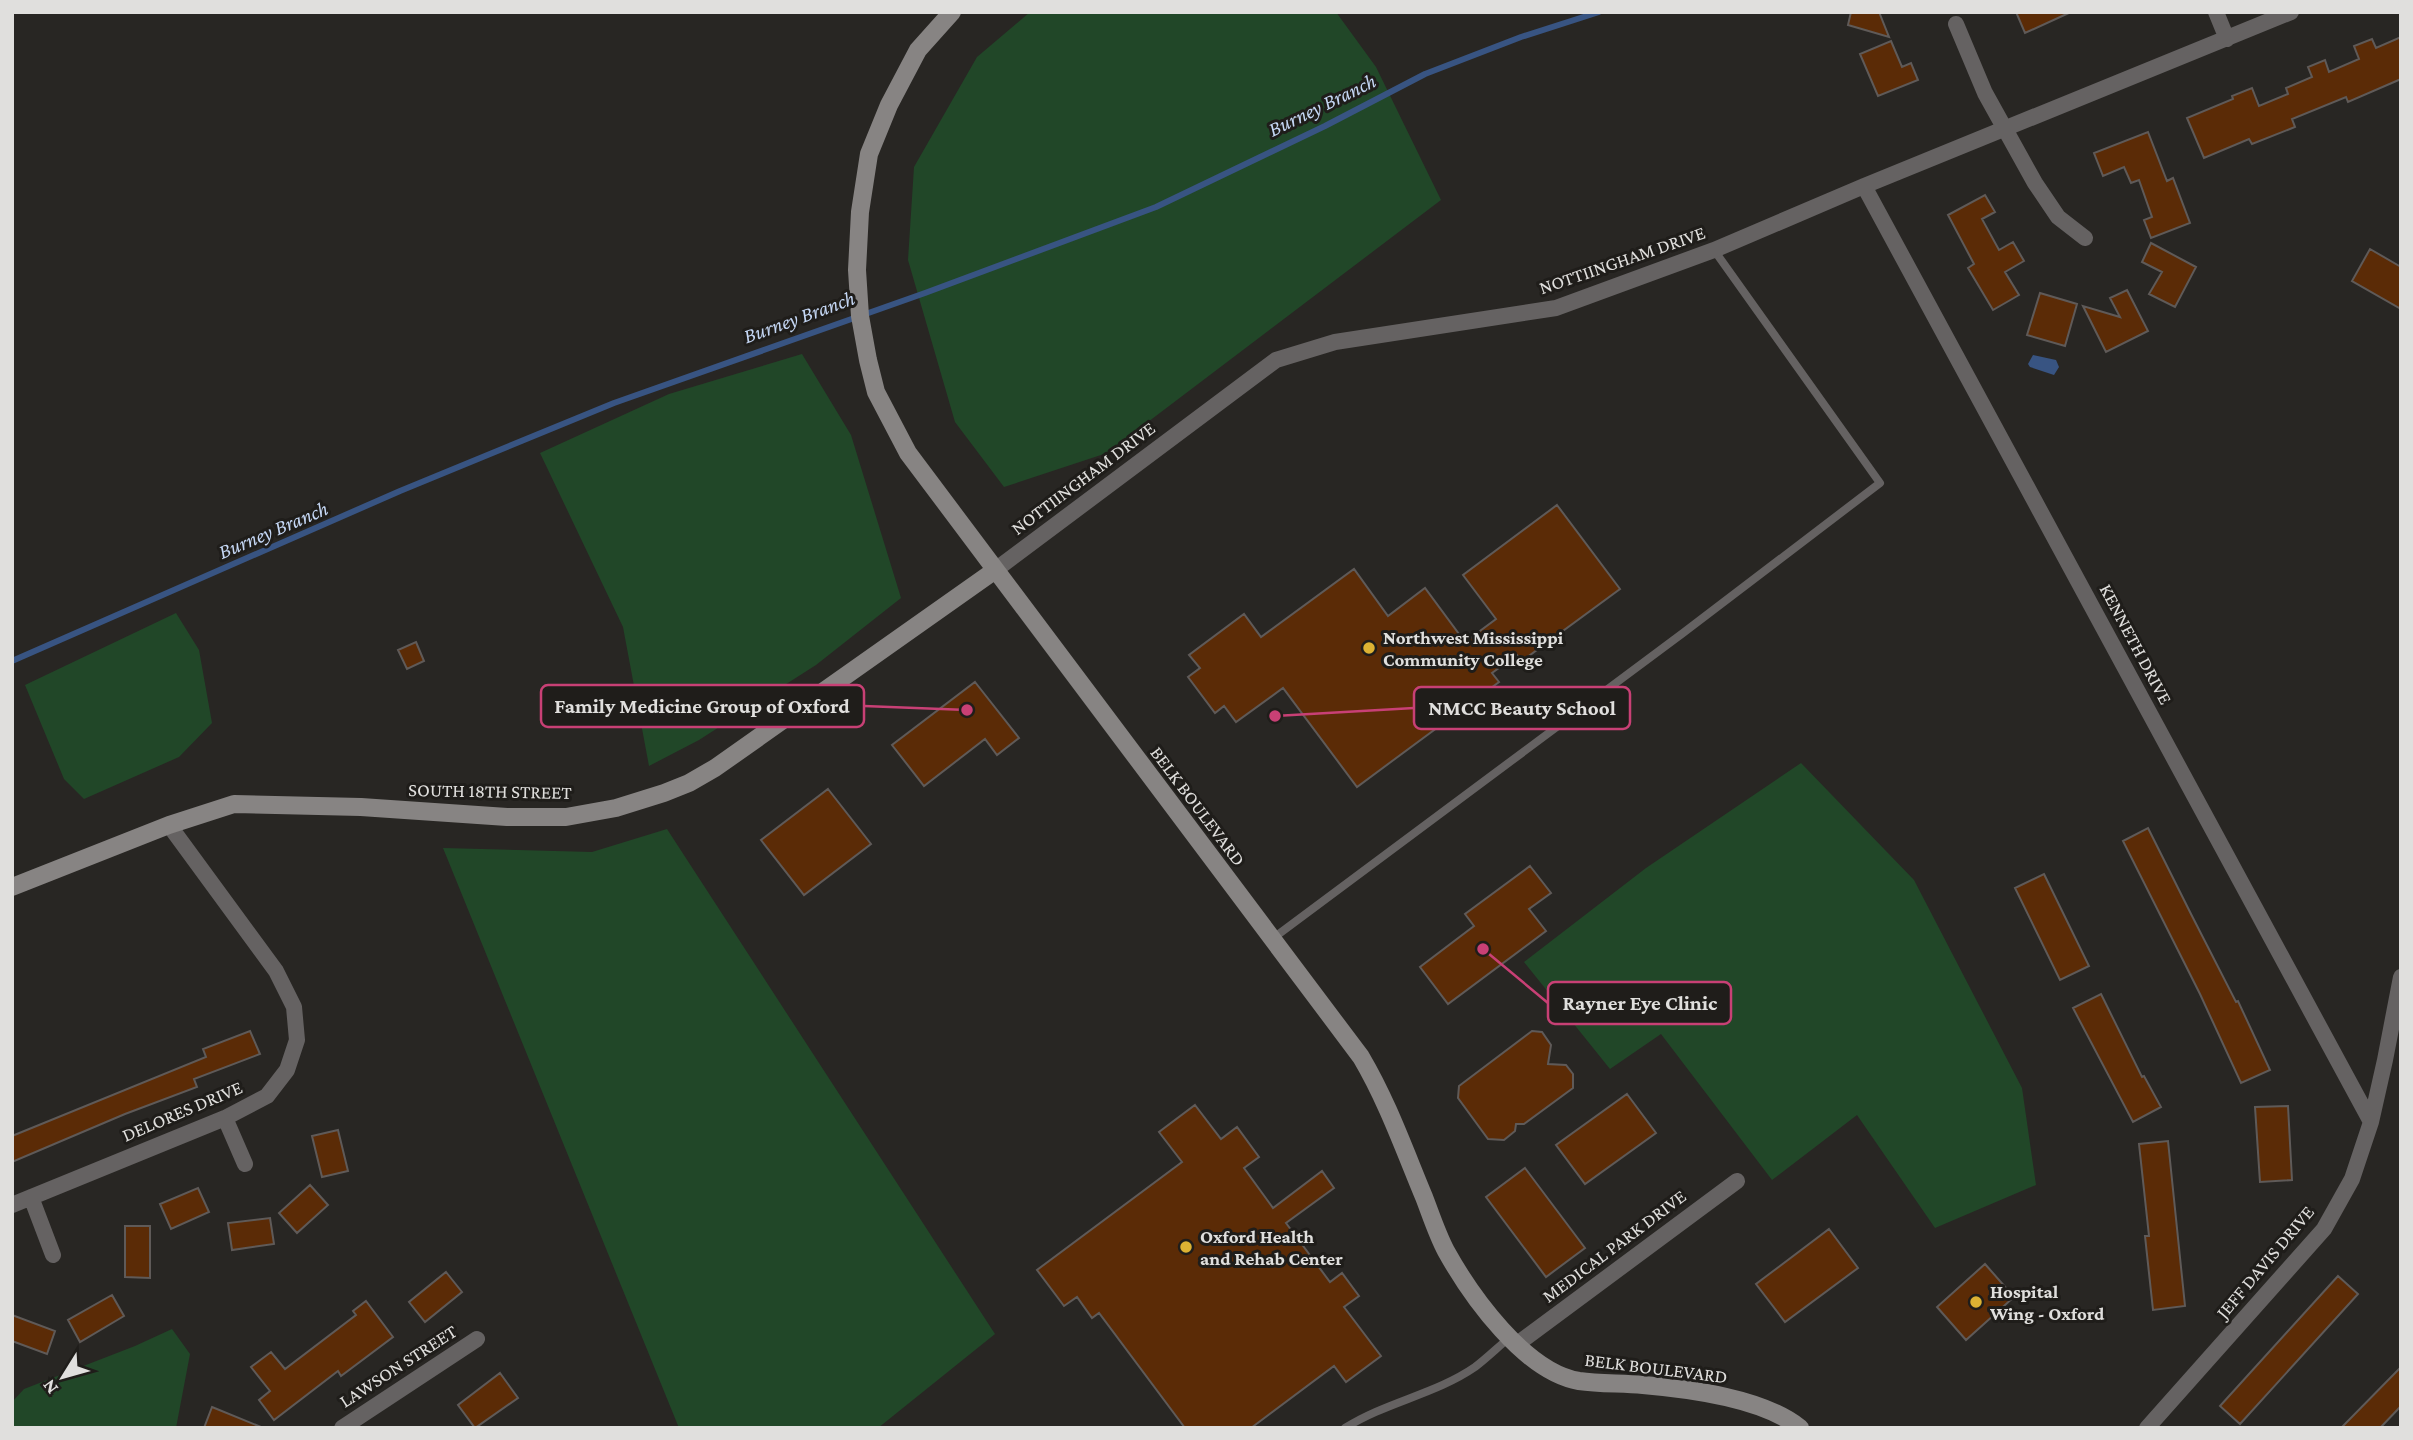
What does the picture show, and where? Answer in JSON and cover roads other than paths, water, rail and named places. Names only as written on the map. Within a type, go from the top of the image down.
[{"type":"street","name":"BELK BOULEVARD","points":[[952,12],[918,50],[889,105],[869,154],[860,212],[857,270],[860,316],[868,360],[876,392],[908,453],[1368,1069],[1381,1092],[1445,1250],[1487,1314],[1512,1342],[1545,1367],[1577,1381],[1644,1385],[1735,1399],[1786,1417],[1800,1428]]},
{"type":"street","points":[[2216,12],[2227,39]]},
{"type":"street","name":"NOTTIINGHAM DRIVE","points":[[995,571],[1276,360],[1335,342],[1556,308],[1714,250],[2291,12]]},
{"type":"street","points":[[1956,24],[1985,93],[2035,183],[2057,217],[2085,238]]},
{"type":"street","name":"KENNETH DRIVE","points":[[1864,186],[2371,1122]]},
{"type":"street","name":"SOUTH 18TH STREET","points":[[12,887],[169,825],[234,804],[361,807],[507,817],[566,817],[628,804],[664,793],[715,768],[995,571]]},
{"type":"street","name":"DELORES DRIVE","points":[[12,1205],[225,1118],[267,1096],[287,1070],[297,1041],[295,1007],[276,971],[169,825]]},
{"type":"street","name":"JEFF DAVIS DRIVE","points":[[2147,1428],[2324,1229],[2352,1179],[2371,1122],[2401,977]]},
{"type":"street","points":[[225,1118],[245,1164]]},
{"type":"street","name":"MEDICAL PARK DRIVE","points":[[1512,1342],[1737,1181]]},
{"type":"street","points":[[31,1197],[53,1255]]},
{"type":"street","name":"LAWSON STREET","points":[[342,1428],[477,1339]]},
{"type":"lane","points":[[1272,939],[1880,483],[1714,250]]},
{"type":"lane","points":[[1345,1428],[1361,1418],[1475,1367],[1512,1342]]},
{"type":"water","points":[[2033,355],[2056,360],[2059,367],[2054,375],[2030,367],[2028,364]]},
{"type":"waterway","name":"Burney Branch","points":[[12,661],[400,491],[614,403],[925,293],[1156,207],[1325,126],[1425,74],[1521,37],[1599,12]]},
{"type":"place","name":"Northwest Mississippi Community College","points":[[1369,648]]},
{"type":"place","name":"Family Medicine Group of Oxford","points":[[967,710]]},
{"type":"place","name":"NMCC Beauty School","points":[[1275,716]]},
{"type":"place","name":"Rayner Eye Clinic","points":[[1483,949]]},
{"type":"place","name":"Oxford Health and Rehab Center","points":[[1186,1247]]},
{"type":"place","name":"Hospital Wing - Oxford","points":[[1976,1302]]}]
